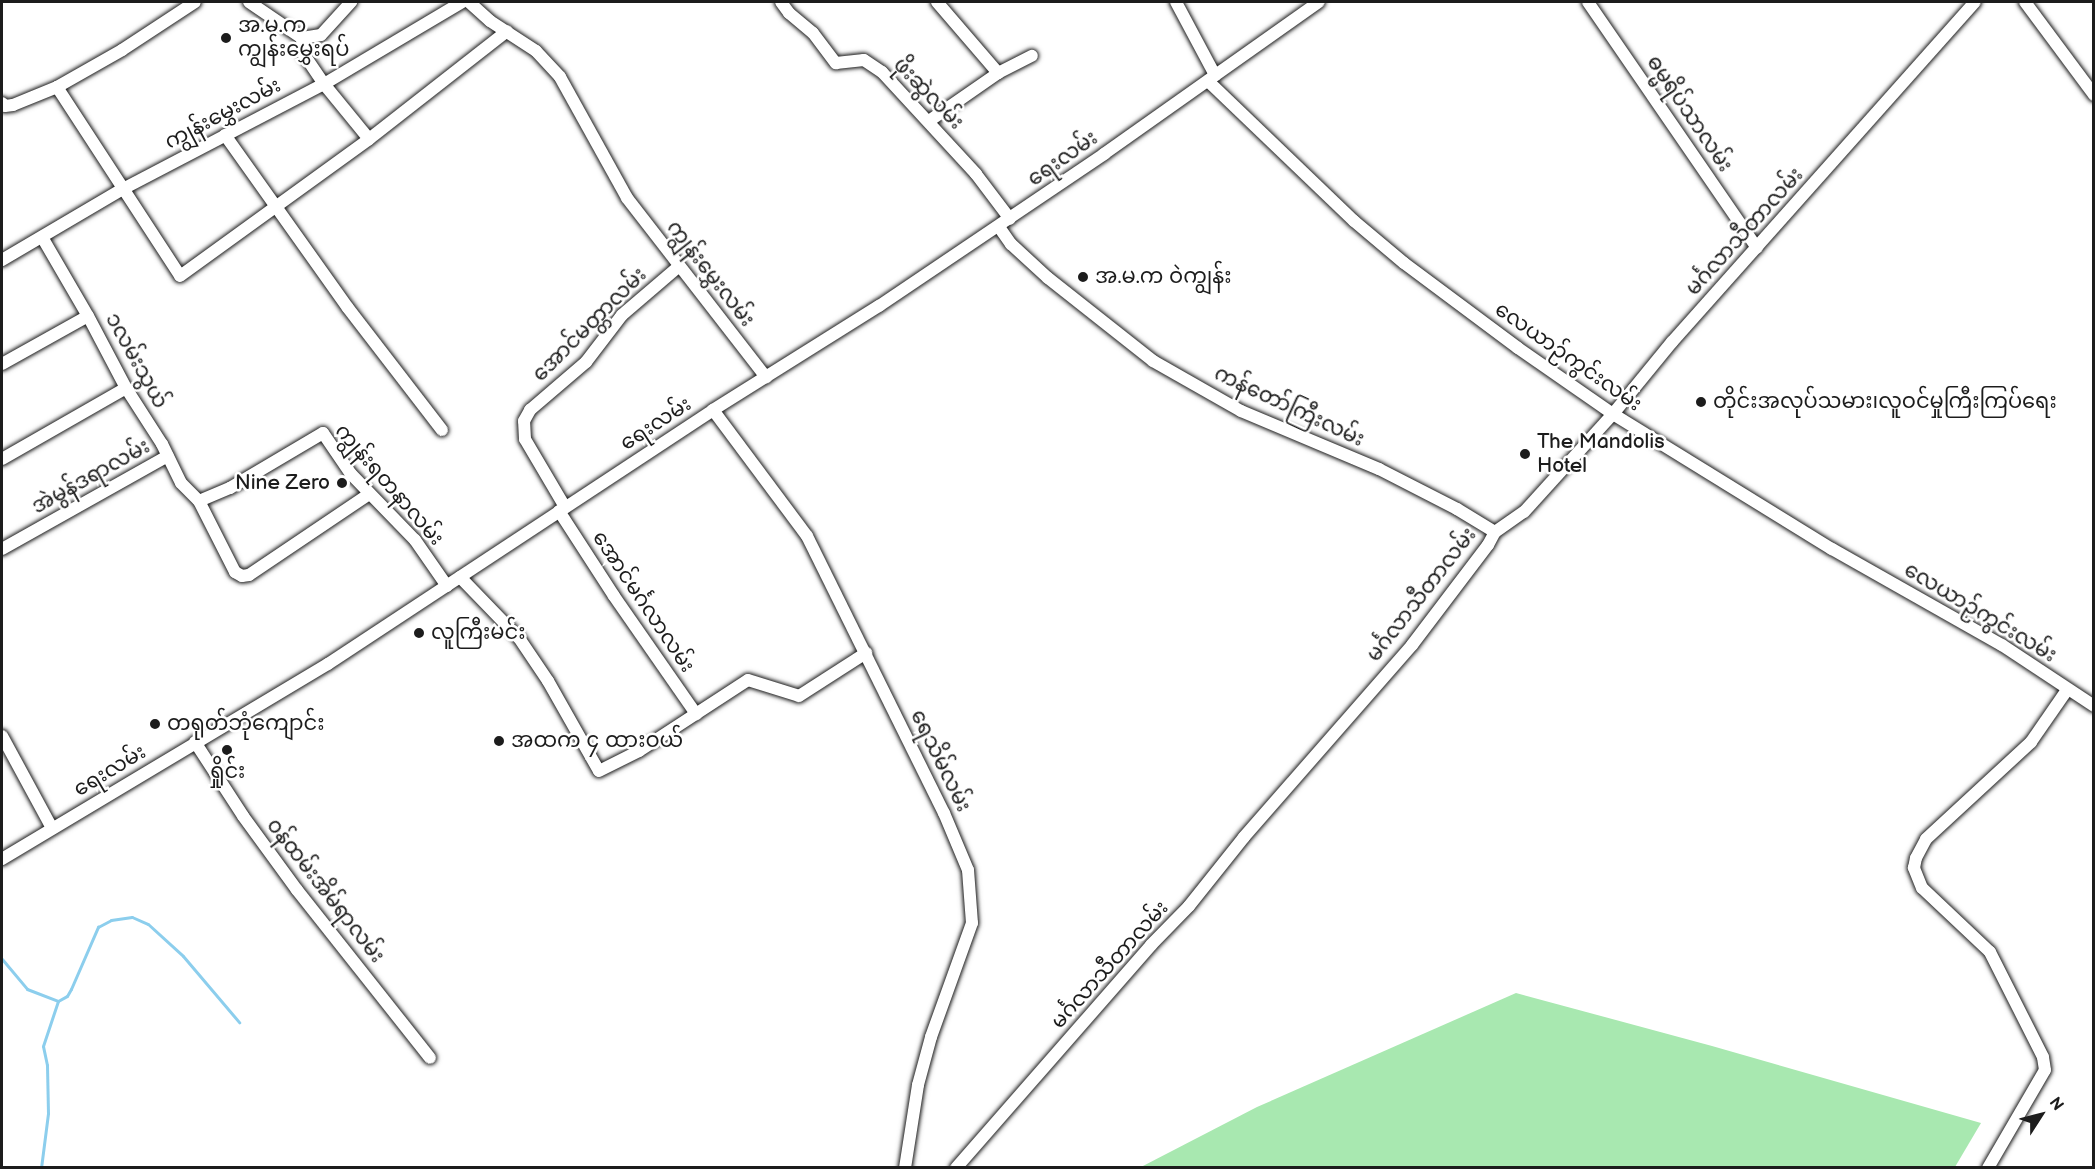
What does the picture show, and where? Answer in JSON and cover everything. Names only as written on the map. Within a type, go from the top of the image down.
[{"type":"street","points":[[2,103],[5,106],[13,105],[57,87],[122,50],[195,2]]},
{"type":"street","points":[[249,2],[302,38],[321,35],[351,2]]},
{"type":"street","name":"ကျွန်းမွှေးလမ်း","points":[[2,260],[121,190],[324,84],[462,2]]},
{"type":"street","name":"ကျွန်းမွှေးလမ်း","points":[[469,2],[536,51],[560,77],[627,198],[678,267],[766,377]]},
{"type":"street","name":"ဖိုးဆွဲလမ်း","points":[[781,2],[813,33],[836,63],[858,58],[870,63],[928,121],[976,174],[1010,219]]},
{"type":"street","points":[[937,2],[998,73]]},
{"type":"street","name":"လေယာဉ်ကွင်းလမ်း","points":[[1176,2],[1211,78],[1354,221],[1404,263],[1613,414],[1832,549],[2002,645],[2094,706]]},
{"type":"street","name":"ရေးလမ်း","points":[[2,859],[328,664],[562,508],[999,227],[1318,2]]},
{"type":"street","name":"ဓမ္မရိပ်သာလမ်း","points":[[1588,2],[1757,248]]},
{"type":"street","name":"မင်္ဂလာသီတာလမ်း","points":[[957,1167],[1151,945],[1189,906],[1245,837],[1412,645],[1488,545],[1495,532],[1524,512],[1613,414],[1672,342],[1975,2]]},
{"type":"street","points":[[2025,2],[2094,95]]},
{"type":"street","points":[[57,87],[121,190],[180,276],[369,139],[507,31]]},
{"type":"street","points":[[302,38],[303,53],[324,84],[369,139]]},
{"type":"street","points":[[928,121],[998,73],[1032,56]]},
{"type":"street","points":[[225,135],[274,208],[442,429]]},
{"type":"street","name":"ကန်တော်ကြီးလမ်း","points":[[999,227],[1011,244],[1048,278],[1153,361],[1241,411],[1379,469],[1457,508],[1495,532]]},
{"type":"street","name":"၁လမ်းသွယ်","points":[[42,237],[88,315],[126,388],[168,456],[181,483],[189,494],[199,501],[235,572],[242,576],[369,494]]},
{"type":"street","name":"အောင်မတ္တာလမ်း","points":[[562,508],[525,439],[524,421],[530,410],[586,363],[622,315],[678,267]]},
{"type":"street","points":[[2,364],[88,315]]},
{"type":"street","points":[[2,459],[126,388]]},
{"type":"street","name":"ရေသိမ်လမ်း","points":[[713,410],[807,536],[866,653],[968,870],[972,895],[972,923],[931,1037],[918,1085],[905,1167]]},
{"type":"street","name":"ကျွန်းရတနာလမ်း","points":[[199,501],[230,488],[323,433],[351,474],[415,540],[447,586]]},
{"type":"street","name":"အဲမွန်ဒရာလမ်း","points":[[2,549],[168,456]]},
{"type":"street","name":"အောင်မင်္ဂလာလမ်း","points":[[562,508],[614,596],[696,714]]},
{"type":"street","points":[[460,577],[519,638],[548,681],[599,771],[639,751],[748,680],[799,696],[866,653]]},
{"type":"street","name":"လေယာဉ်ကွင်းလမ်း","points":[[1988,1167],[2045,1070],[2043,1057],[1990,952],[1922,888],[1914,868],[1916,858],[1926,839],[2031,742],[2067,690]]},
{"type":"street","points":[[2,736],[51,828]]},
{"type":"street","name":"၀န်ထမ်းအိမ်ရာလမ်း","points":[[195,742],[243,816],[297,890],[430,1058]]},
{"type":"green space","points":[[1516,993],[1981,1123],[1955,1167],[1141,1167],[1257,1107]]},
{"type":"waterway","points":[[41,1168],[48,1113],[47,1065],[43,1046],[58,1001],[67,996],[71,989],[98,927],[111,920],[132,917],[148,924],[183,956],[239,1022]]},
{"type":"waterway","points":[[2,959],[27,989],[58,1001]]},
{"type":"place","name":"အ.မ.က ကျွန်းမွှေးရပ်","points":[[226,38]]},
{"type":"place","name":"အ.မ.က ဝဲကျွန်း","points":[[1083,277]]},
{"type":"place","name":"တိုင်းအလုပ်သမား၊လူဝင်မှုကြီးကြပ်ရေး","points":[[1701,402]]},
{"type":"place","name":"The Mandolis Hotel","points":[[1525,454]]},
{"type":"place","name":"Nine Zero","points":[[342,483]]},
{"type":"place","name":"လူကြီးမင်း","points":[[419,633]]},
{"type":"place","name":"တရုတ်ဘုံကျောင်း","points":[[155,724]]},
{"type":"place","name":"အထက ၄ ထားဝယ်","points":[[499,741]]},
{"type":"place","name":"ရှိုင်း","points":[[227,750]]}]
